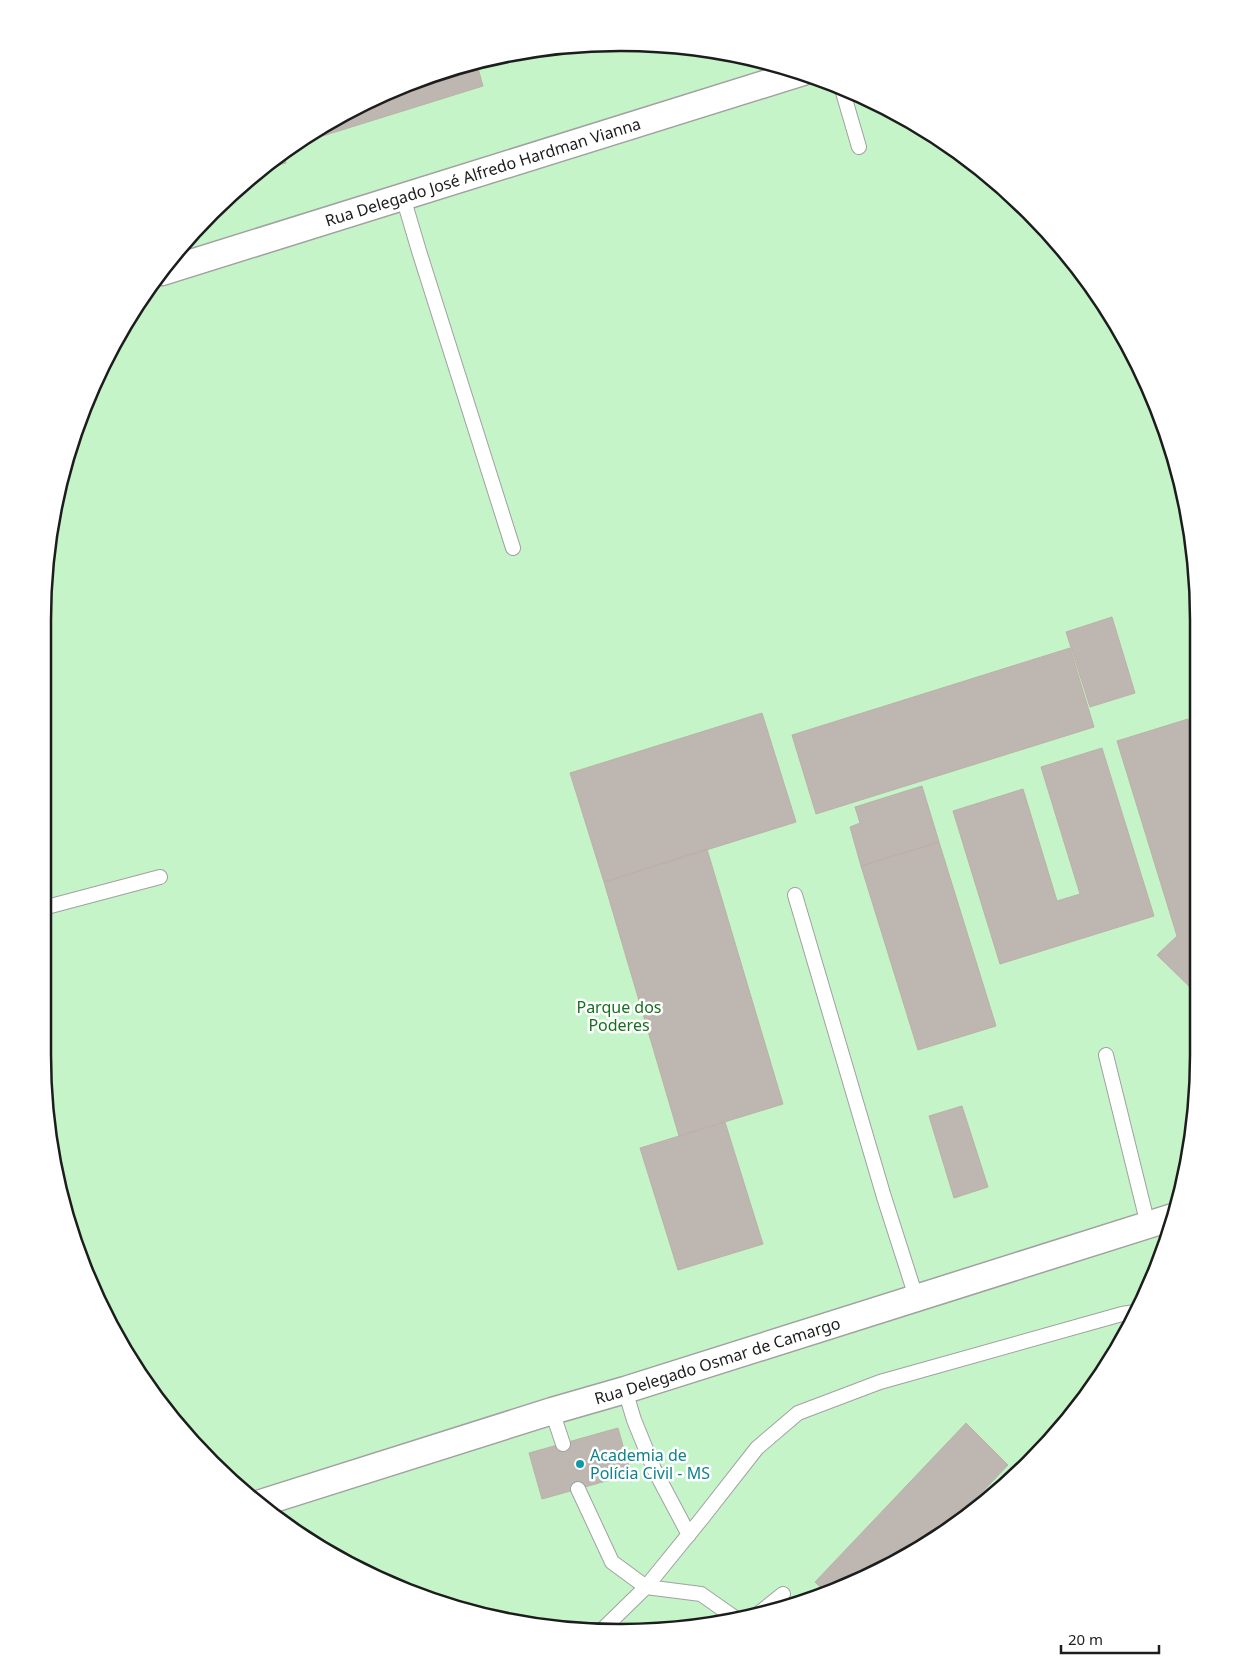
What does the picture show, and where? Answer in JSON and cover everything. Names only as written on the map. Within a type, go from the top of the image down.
[{"type":"street","name":"Rua Delegado José Alfredo Hardman Vianna","points":[[174,268],[788,77]]},
{"type":"street","name":"Rua Delegado Osmar de Camargo","points":[[268,1501],[1165,1219]]},
{"type":"lane","points":[[845,98],[859,147]]},
{"type":"lane","points":[[403,197],[513,548]]},
{"type":"lane","points":[[51,906],[160,877]]},
{"type":"lane","points":[[795,895],[884,1197],[916,1297]]},
{"type":"lane","points":[[1106,1055],[1148,1225]]},
{"type":"lane","points":[[608,1624],[646,1586],[689,1535],[757,1448],[798,1413],[880,1382],[1127,1313]]},
{"type":"lane","points":[[625,1390],[634,1420],[654,1469],[689,1535]]},
{"type":"lane","points":[[552,1411],[564,1444]]},
{"type":"lane","points":[[578,1489],[612,1562],[646,1586],[701,1594],[729,1614]]},
{"type":"lane","points":[[772,1603],[783,1594]]},
{"type":"green space","name":"Parque dos Poderes","points":[[583,52],[658,52],[695,56],[732,62],[803,81],[872,110],[905,128],[937,147],[996,193],[1023,218],[1072,274],[1094,304],[1113,336],[1131,369],[1146,403],[1160,438],[1170,473],[1179,509],[1185,546],[1190,620],[1189,1092],[1179,1166],[1170,1202],[1160,1237],[1131,1306],[1094,1371],[1072,1401],[1023,1457],[967,1506],[937,1528],[872,1565],[803,1594],[732,1613],[658,1623],[583,1623],[509,1613],[438,1594],[369,1565],[304,1528],[245,1482],[193,1430],[147,1371],[110,1306],[81,1237],[62,1166],[52,1092],[51,620],[52,583],[62,509],[81,438],[95,403],[110,369],[147,304],[169,274],[218,218],[274,169],[304,147],[369,110],[438,81],[473,71],[509,62]]},
{"type":"building","points":[[478,70],[483,86],[322,136],[369,110],[438,81]]},
{"type":"building","points":[[1112,617],[1135,693],[1090,707],[1066,632]]},
{"type":"building","points":[[1070,648],[1094,727],[816,814],[792,735]]},
{"type":"building","points":[[762,713],[796,822],[604,882],[570,773]]},
{"type":"building","points":[[1188,719],[1190,725],[1190,987],[1157,955],[1177,936],[1117,741]]},
{"type":"building","points":[[1102,748],[1154,916],[1000,964],[953,811],[1023,789],[1057,901],[1080,894],[1041,767]]},
{"type":"building","points":[[922,786],[939,842],[861,866],[850,827],[860,823],[855,807]]},
{"type":"building","points":[[939,842],[996,1026],[918,1050],[861,866]]},
{"type":"building","points":[[707,849],[783,1104],[679,1136],[604,882]]},
{"type":"building","points":[[962,1106],[988,1187],[954,1198],[929,1116]]},
{"type":"building","points":[[725,1122],[763,1244],[678,1270],[640,1148]]},
{"type":"building","points":[[966,1423],[1008,1465],[976,1498],[937,1528],[872,1565],[820,1587],[815,1582]]},
{"type":"building","name":"Academia de Polícia Civil - MS","points":[[618,1428],[631,1474],[542,1499],[529,1453]]},
{"type":"place","name":"Academia de Polícia Civil - MS","points":[[580,1464]]}]
